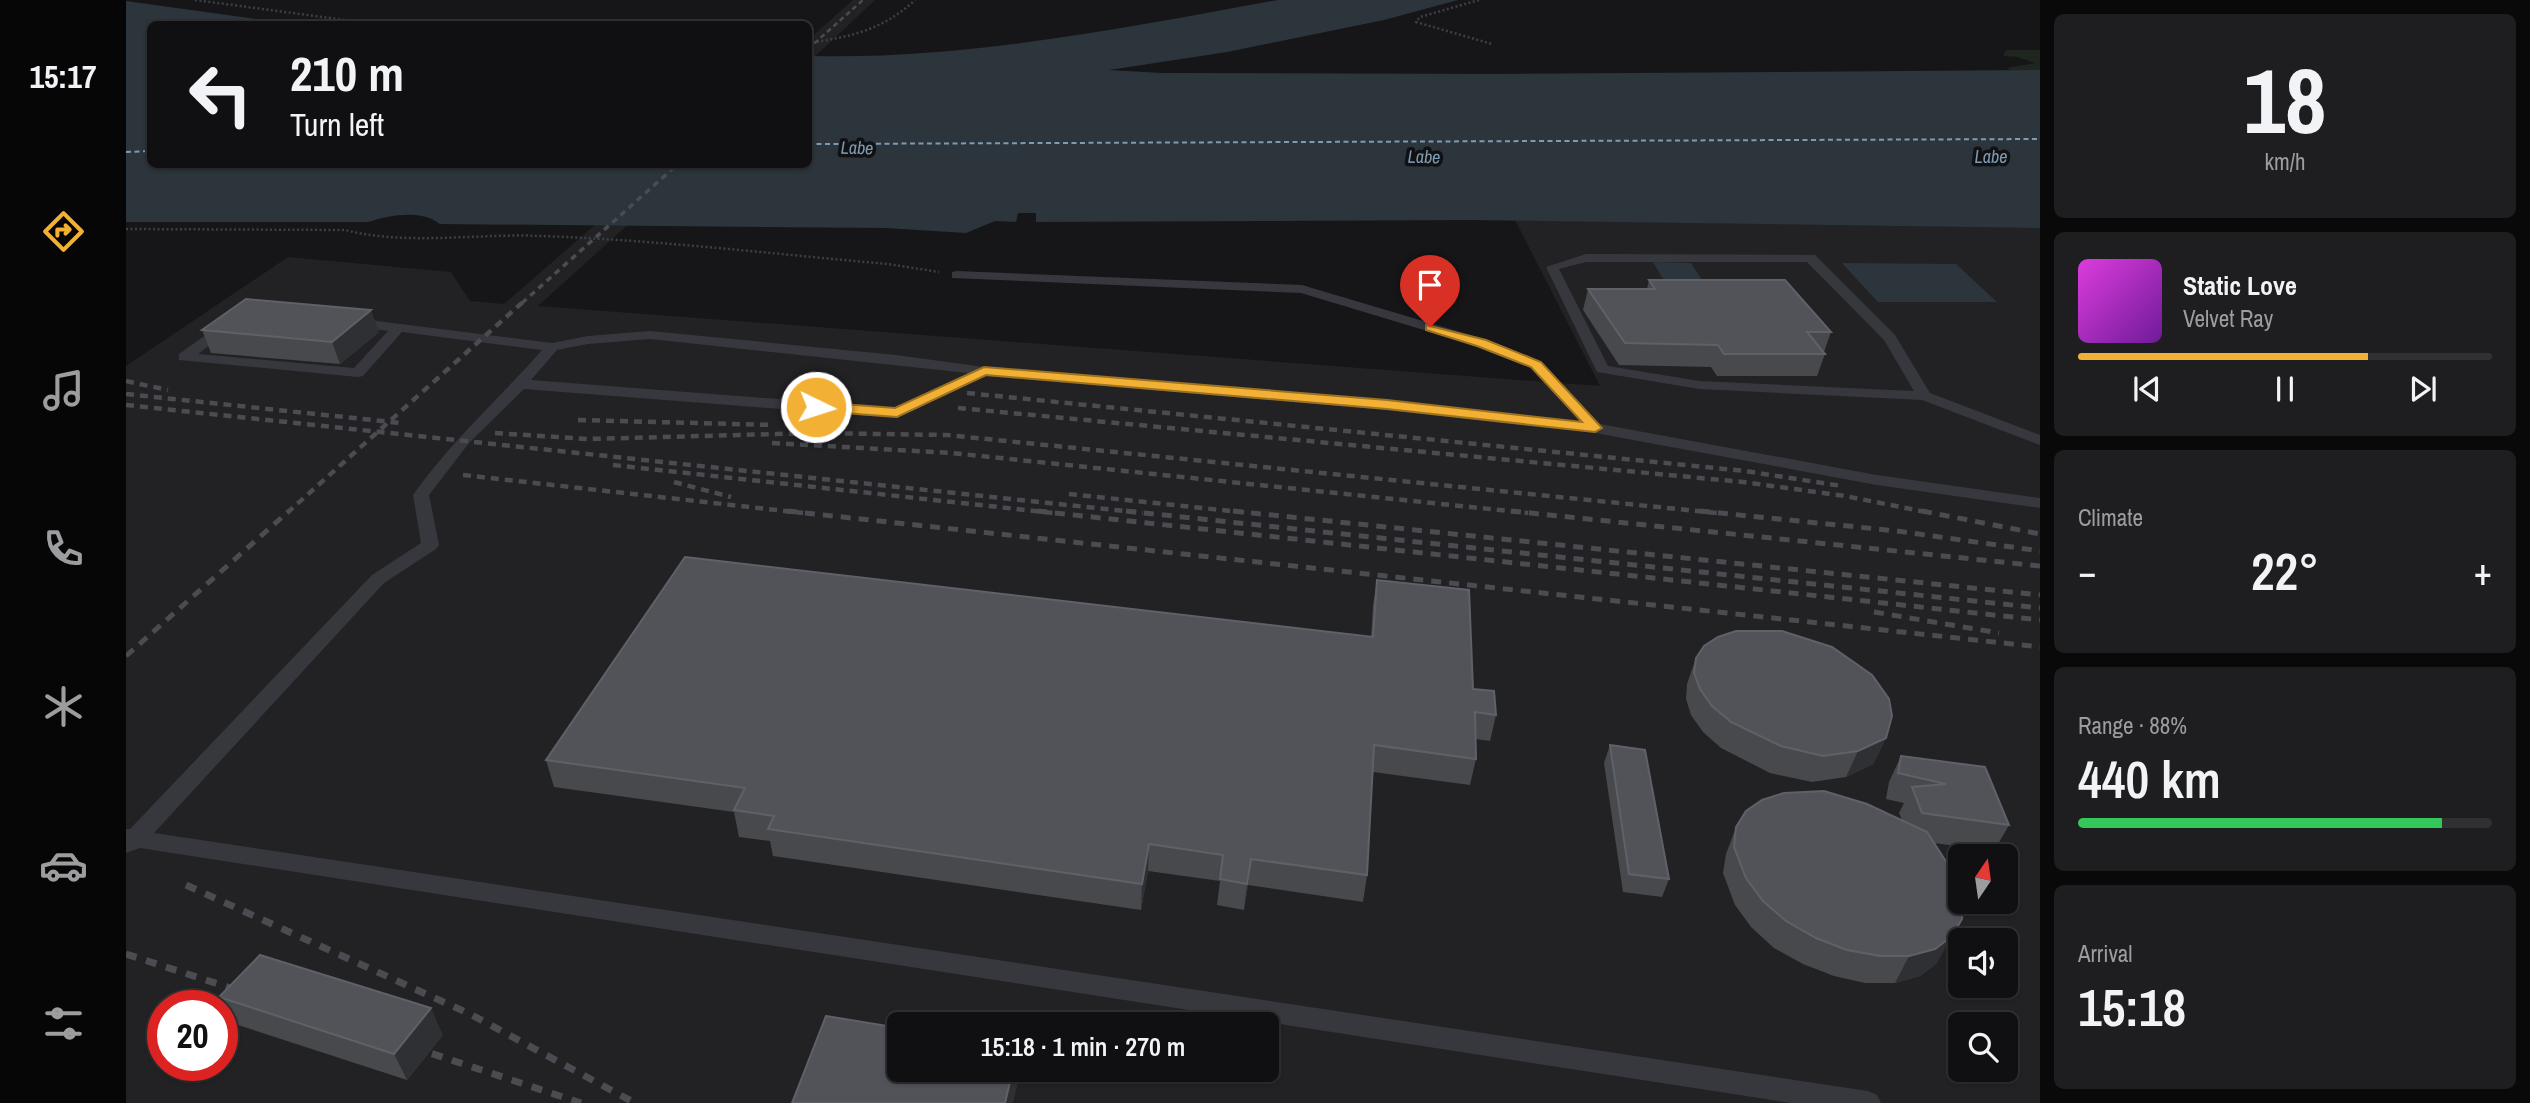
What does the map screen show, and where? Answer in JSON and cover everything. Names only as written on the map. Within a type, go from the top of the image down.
[{"type":"lane","points":[[1924,396],[1890,338],[1810,258],[1586,258],[1552,267],[1602,369],[1699,385],[1924,396],[2040,440]]},
{"type":"lane","points":[[957,275],[1302,289],[1482,343],[1536,365],[1595,428]]},
{"type":"lane","points":[[235,320],[184,357],[358,373],[400,326]]},
{"type":"lane","points":[[335,320],[552,347],[588,340],[650,335],[897,359],[984,371],[1387,405],[1595,428],[1877,481],[2040,503]]},
{"type":"lane","points":[[129,841],[379,579],[430,545],[421,495],[463,440],[520,384],[552,347]]},
{"type":"lane","points":[[520,384],[897,413],[984,371]]},
{"type":"lane","points":[[129,841],[1868,1103]]},
{"type":"path","points":[[195,0],[365,21]]},
{"type":"path","points":[[812,42],[879,29],[895,20],[915,0]]},
{"type":"path","points":[[1479,0],[1420,17],[1416,22],[1492,44]]},
{"type":"path","points":[[126,229],[345,230],[376,239],[495,234],[570,237],[888,264],[957,275]]},
{"type":"shaded area","points":[[853,0],[875,0],[812,59],[812,36]]},
{"type":"shaded area","points":[[2006,50],[2040,50],[2040,70],[2007,68],[2035,63],[2018,57],[2003,56]]},
{"type":"shaded area","points":[[661,168],[691,168],[538,306],[1600,386],[1515,220],[2040,228],[2040,1103],[126,1103],[126,366],[288,257],[451,272],[470,301],[504,304]]},
{"type":"water","name":"Labe","points":[[1278,0],[1458,0],[1384,20],[1227,52],[1109,70],[1162,73],[1495,74],[2040,70],[2040,228],[1469,220],[1036,222],[1036,213],[1018,213],[1016,222],[995,221],[966,233],[886,228],[440,224],[424,216],[415,215],[386,217],[368,222],[126,222],[126,1],[270,21],[147,21],[147,168],[812,168],[812,56],[927,53],[1103,31]]},
{"type":"water","points":[[1653,262],[1691,263],[1702,280],[1663,279]]},
{"type":"water","points":[[1842,263],[1956,264],[1997,302],[1878,302]]},
{"type":"building","points":[[1649,280],[1785,280],[1831,332],[1807,332],[1825,354],[1724,354],[1718,345],[1625,343],[1588,289],[1655,289]]},
{"type":"building","points":[[246,299],[371,310],[332,342],[202,330]]},
{"type":"building","points":[[685,557],[1373,637],[1377,580],[1469,590],[1473,689],[1494,691],[1496,715],[1475,712],[1476,759],[1374,745],[1367,875],[1251,859],[1247,884],[1220,879],[1223,855],[1149,844],[1142,884],[768,829],[774,816],[734,810],[745,788],[546,760]]},
{"type":"building","points":[[1736,631],[1782,631],[1832,647],[1872,675],[1889,699],[1892,716],[1886,738],[1858,751],[1823,756],[1781,746],[1731,722],[1712,706],[1700,689],[1694,673],[1696,658],[1704,646],[1718,637]]},
{"type":"building","points":[[1610,745],[1645,750],[1669,879],[1629,874]]},
{"type":"building","points":[[1901,756],[1985,767],[2009,825],[1922,813],[1912,787],[1946,784],[1898,773]]},
{"type":"building","points":[[1824,791],[1867,804],[1927,832],[1948,865],[1948,914],[1962,914],[1957,928],[1948,928],[1948,939],[1935,949],[1909,956],[1880,956],[1847,950],[1816,938],[1786,921],[1763,901],[1746,878],[1734,847],[1736,827],[1746,811],[1762,800],[1784,793]]},
{"type":"building","points":[[260,955],[431,1008],[394,1054],[238,1003],[238,990],[226,990]]},
{"type":"building","points":[[826,1016],[887,1026],[887,1082],[1010,1082],[1005,1103],[792,1103]]},
{"type":"ferry route","points":[[812,144],[2040,139]]},
{"type":"ferry route","points":[[126,152],[147,151]]},
{"type":"railway","points":[[812,45],[863,0]]},
{"type":"railway","points":[[522,303],[674,168]]},
{"type":"railway","points":[[389,422],[524,301]]},
{"type":"railway","points":[[126,381],[168,390]]},
{"type":"railway","points":[[967,393],[1745,471],[1842,486]]},
{"type":"railway","points":[[126,394],[389,422]]},
{"type":"railway","points":[[126,405],[378,432]]},
{"type":"railway","points":[[958,408],[1743,482],[1845,496],[1931,513]]},
{"type":"railway","points":[[578,420],[774,425]]},
{"type":"railway","points":[[378,432],[389,422]]},
{"type":"railway","points":[[389,422],[401,423]]},
{"type":"railway","points":[[287,513],[378,432]]},
{"type":"railway","points":[[378,432],[1143,513]]},
{"type":"railway","points":[[495,433],[588,439],[814,433],[947,435],[1717,513]]},
{"type":"railway","points":[[772,443],[952,453],[1528,513]]},
{"type":"railway","points":[[613,465],[1053,513]]},
{"type":"railway","points":[[463,475],[803,513]]},
{"type":"railway","points":[[674,482],[731,497]]},
{"type":"railway","points":[[1069,494],[1250,513]]},
{"type":"railway","points":[[126,656],[289,511]]},
{"type":"railway","points":[[787,511],[2040,647]]},
{"type":"railway","points":[[1037,511],[2040,620]]},
{"type":"railway","points":[[1126,511],[2040,608]]},
{"type":"railway","points":[[1233,511],[2040,595]]},
{"type":"railway","points":[[1511,511],[2040,566]]},
{"type":"railway","points":[[1700,511],[1897,531],[2040,551]]},
{"type":"railway","points":[[1922,511],[2040,534]]},
{"type":"railway","points":[[1874,612],[1999,633]]},
{"type":"railway","points":[[186,885],[470,1014],[635,1103]]},
{"type":"railway","points":[[126,954],[246,993]]},
{"type":"railway","points":[[412,1047],[581,1103]]},
{"type":"route","points":[[816,407],[897,413],[984,371],[1387,405],[1595,428],[1536,365],[1482,343],[1430,327]]}]
